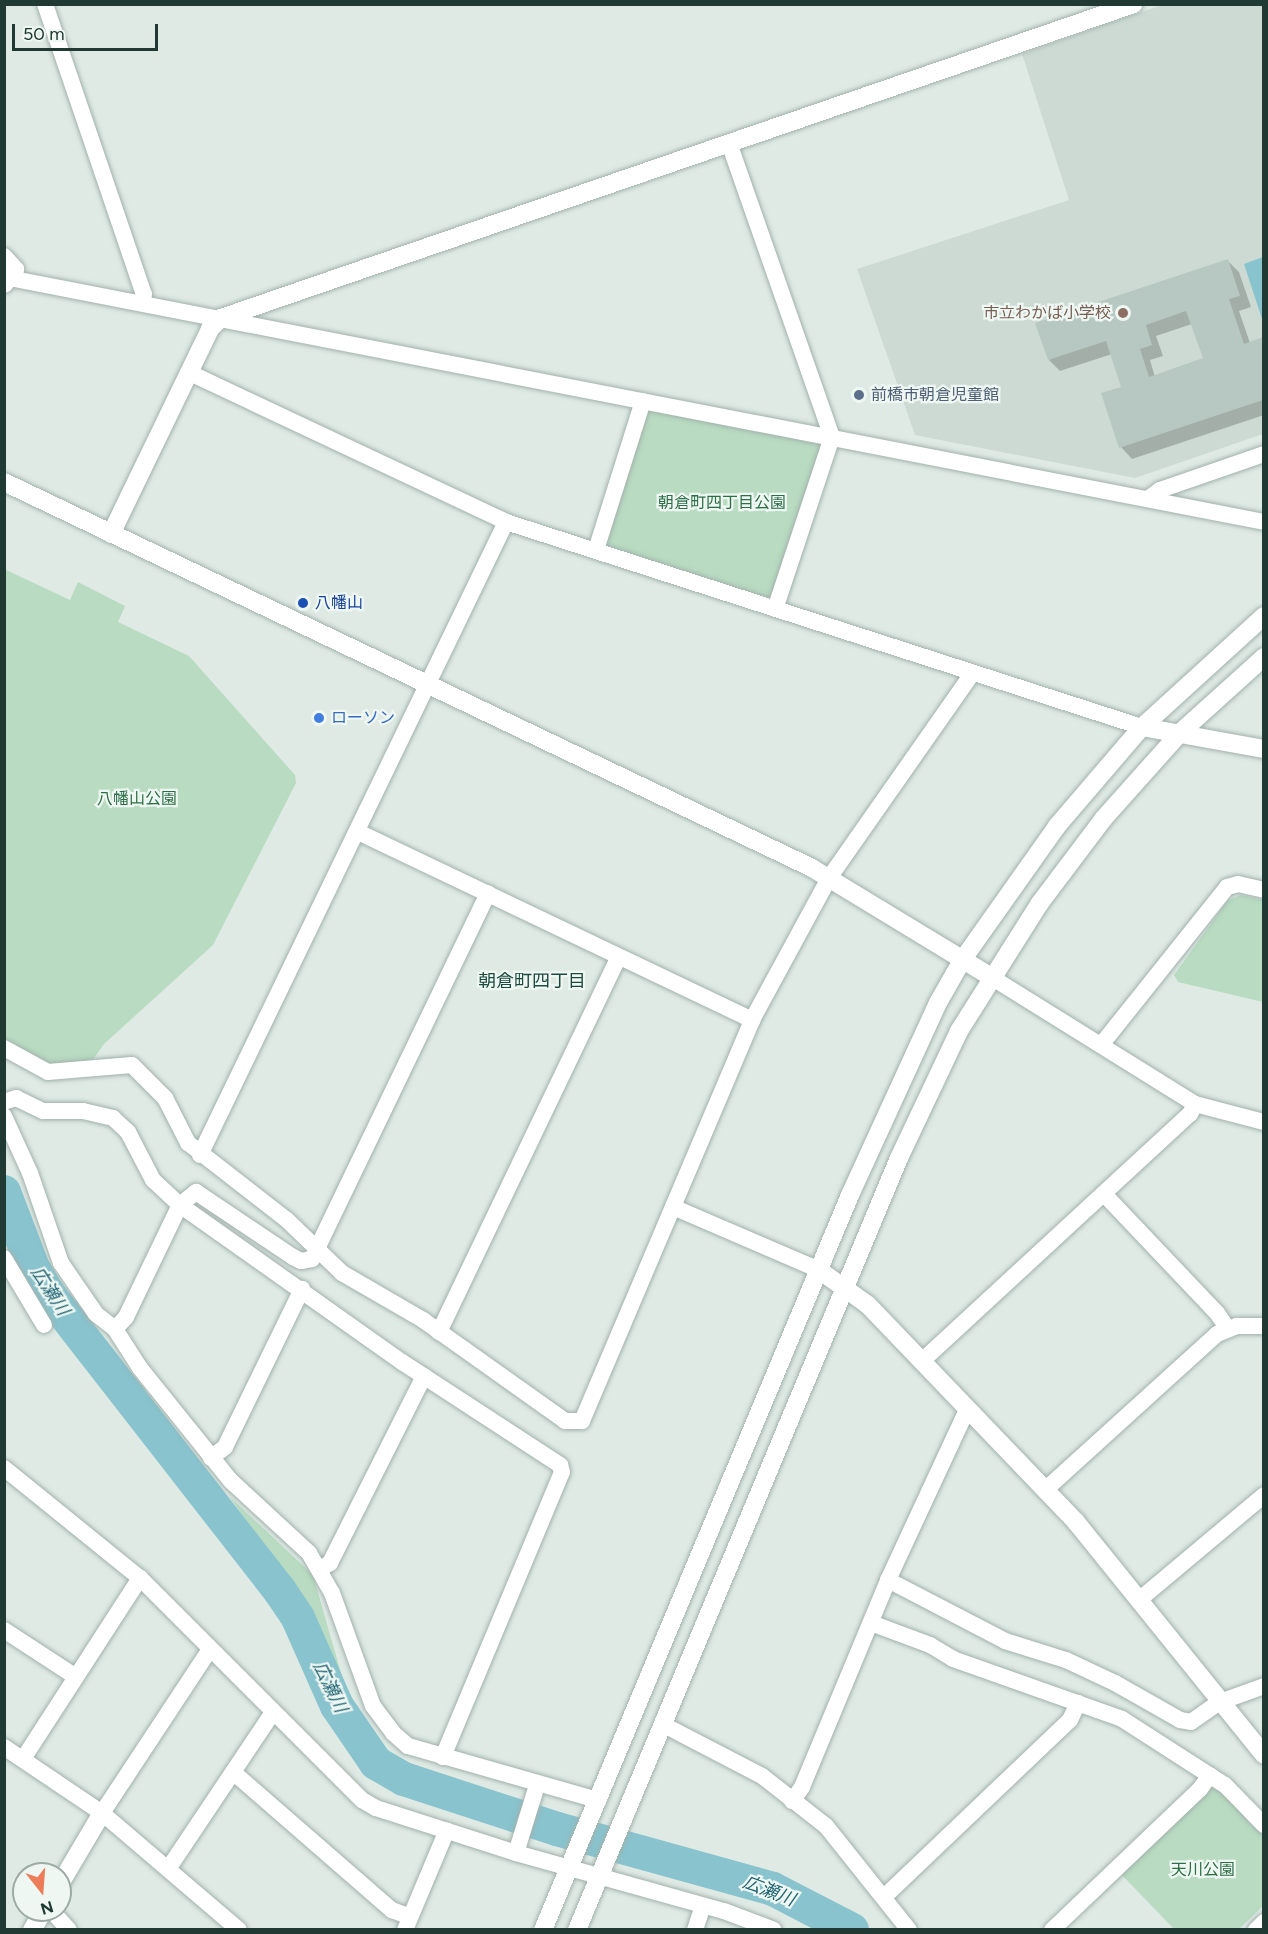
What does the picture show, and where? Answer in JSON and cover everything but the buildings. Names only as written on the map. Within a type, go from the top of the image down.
[{"type":"street","points":[[45,4],[144,294],[143,302]]},
{"type":"street","points":[[111,534],[210,329],[221,318],[1134,4]]},
{"type":"street","points":[[729,143],[832,437],[775,609]]},
{"type":"street","points":[[4,256],[15,264],[7,280],[143,302],[221,318],[252,327],[1149,498],[1263,522]]},
{"type":"street","points":[[190,373],[506,522],[1142,727],[1181,732],[1263,749]]},
{"type":"street","points":[[596,550],[643,401]]},
{"type":"street","points":[[1149,498],[1160,490],[1263,454]]},
{"type":"street","points":[[4,482],[829,878],[1195,1104],[1263,1122]]},
{"type":"street","points":[[200,1155],[506,522]]},
{"type":"street","points":[[543,1929],[900,1080],[963,959],[1057,826],[1142,727],[1263,616]]},
{"type":"street","points":[[577,1929],[927,1095],[991,977],[1104,818],[1181,732],[1263,657]]},
{"type":"street","points":[[4,1048],[48,1072],[132,1065],[161,1094],[188,1143],[200,1155],[287,1220],[349,1278],[439,1332],[565,1421],[582,1421],[752,1020],[829,878],[972,674]]},
{"type":"street","points":[[358,832],[752,1020]]},
{"type":"street","points":[[1101,1046],[1227,887],[1238,884],[1263,890]]},
{"type":"street","points":[[115,1329],[126,1317],[180,1205],[191,1194],[202,1194],[301,1261],[312,1259],[319,1251],[488,893]]},
{"type":"street","points":[[439,1332],[619,957]]},
{"type":"street","points":[[4,1102],[16,1098],[43,1111],[83,1111],[113,1118],[128,1132],[153,1180],[180,1205],[424,1376],[555,1460],[562,1472],[443,1757]]},
{"type":"street","points":[[922,1361],[1190,1114],[1195,1104]]},
{"type":"street","points":[[4,1116],[30,1173],[61,1263],[96,1314],[115,1329],[140,1368],[211,1458],[248,1498],[295,1537],[320,1569],[373,1706],[382,1721],[408,1746],[535,1791],[594,1808]]},
{"type":"street","points":[[1104,1194],[1217,1313],[1227,1328]]},
{"type":"street","points":[[674,1207],[819,1270],[845,1287],[922,1361],[1045,1490],[1139,1600],[1263,1755]]},
{"type":"street","points":[[4,1258],[44,1325]]},
{"type":"street","points":[[211,1458],[225,1447],[302,1289]]},
{"type":"street","points":[[1045,1490],[1227,1328],[1263,1326]]},
{"type":"street","points":[[320,1569],[330,1563],[424,1376]]},
{"type":"street","points":[[792,1801],[802,1787],[888,1580],[968,1410]]},
{"type":"street","points":[[4,1468],[140,1578],[362,1800],[376,1808],[516,1853],[573,1860],[602,1869],[774,1929]]},
{"type":"street","points":[[1139,1600],[1263,1495]]},
{"type":"street","points":[[23,1759],[140,1578]]},
{"type":"street","points":[[888,1580],[1005,1641],[1066,1660],[1115,1683],[1180,1720],[1191,1722],[1220,1702],[1263,1686]]},
{"type":"street","points":[[871,1623],[930,1645],[953,1659],[1122,1719],[1236,1794],[1263,1825]]},
{"type":"street","points":[[4,1630],[76,1677]]},
{"type":"street","points":[[72,1864],[102,1813],[210,1649]]},
{"type":"street","points":[[884,1897],[1070,1720],[1078,1703]]},
{"type":"street","points":[[168,1869],[273,1712]]},
{"type":"street","points":[[662,1724],[762,1776],[825,1826],[909,1929]]},
{"type":"street","points":[[4,1747],[102,1813],[239,1929]]},
{"type":"street","points":[[233,1772],[407,1923],[447,1830]]},
{"type":"street","points":[[1052,1929],[1200,1789],[1210,1775]]},
{"type":"street","points":[[516,1853],[535,1791]]},
{"type":"street","points":[[694,1929],[703,1906]]},
{"type":"street","points":[[1256,1929],[1263,1922]]},
{"type":"shaded area","points":[[1162,5],[1263,5],[1263,434],[1135,478],[915,435],[857,269],[1069,200],[1022,54]]},
{"type":"green space","name":"朝倉町四丁目公園","points":[[649,408],[824,443],[772,602],[605,545]]},
{"type":"green space","name":"八幡山公園","points":[[4,569],[70,600],[78,582],[125,606],[118,622],[189,656],[295,775],[296,783],[213,945],[104,1044],[92,1061],[51,1066],[5,1043]]},
{"type":"green space","points":[[1241,895],[1263,900],[1263,1002],[1178,982],[1174,975],[1228,900]]},
{"type":"green space","points":[[229,1496],[313,1575],[343,1680],[287,1579]]},
{"type":"green space","name":"天川公園","points":[[1206,1786],[1219,1787],[1252,1826],[1263,1833],[1263,1906],[1239,1929],[1174,1929],[1118,1871]]},
{"type":"water","points":[[1264,257],[1263,322],[1244,264]]},
{"type":"waterway","name":"広瀬川","points":[[4,1192],[33,1268],[48,1293],[280,1591],[298,1618],[337,1706],[376,1763],[404,1779],[557,1829],[773,1889],[852,1930]]},
{"type":"place","name":"市立わかば小学校","points":[[1123,313]]},
{"type":"place","name":"前橋市朝倉児童館","points":[[859,395]]},
{"type":"place","name":"八幡山","points":[[303,603]]},
{"type":"place","name":"ローソン","points":[[319,718]]},
{"type":"district","name":"朝倉町四丁目","points":[[532,981]]}]
